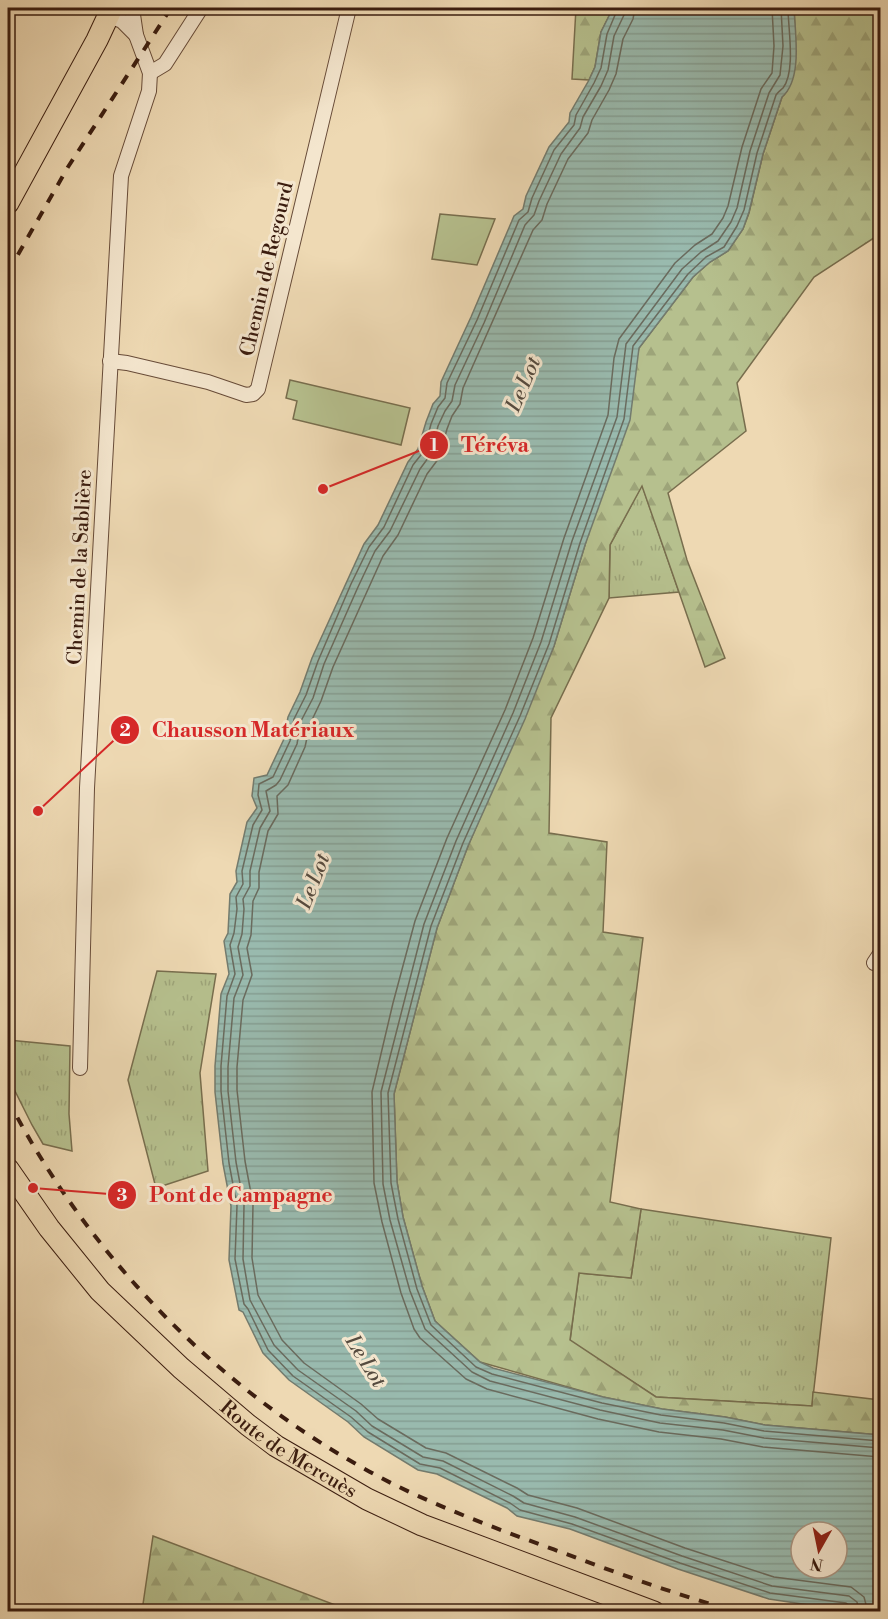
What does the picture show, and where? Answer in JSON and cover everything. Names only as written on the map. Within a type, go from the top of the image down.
[{"type":"main road","points":[[8,203],[111,12]]},
{"type":"main road","name":"Route de Mercuès","points":[[8,1169],[49,1228],[100,1291],[181,1368],[276,1446],[367,1499],[422,1525],[654,1611]]},
{"type":"street","name":"Chemin de la Sablière","points":[[80,1068],[87,788],[121,176],[149,91],[150,73],[136,35],[132,8]]},
{"type":"street","points":[[150,73],[165,64],[201,8]]},
{"type":"street","name":"Chemin de Regourd","points":[[110,361],[208,382],[246,395],[258,388],[349,8]]},
{"type":"street","points":[[111,12],[136,35]]},
{"type":"green space","points":[[576,8],[613,8],[601,32],[595,67],[589,80],[572,79]]},
{"type":"green space","points":[[794,8],[880,8],[880,234],[814,277],[737,383],[746,431],[668,493],[687,560],[725,658],[705,667],[642,486],[610,545],[609,598],[551,718],[549,833],[607,842],[603,932],[643,938],[610,1202],[641,1209],[631,1278],[579,1273],[570,1340],[656,1397],[812,1406],[813,1392],[880,1400],[880,1435],[765,1425],[662,1409],[603,1397],[480,1362],[435,1321],[422,1286],[403,1217],[397,1182],[394,1094],[437,928],[468,846],[554,646],[585,545],[639,348],[693,277],[710,262],[728,251],[743,229],[763,154],[794,68]]},
{"type":"green space","points":[[440,214],[495,219],[477,265],[432,259]]},
{"type":"green space","points":[[290,380],[410,408],[401,445],[293,419],[297,401],[286,398]]},
{"type":"green space","points":[[642,485],[679,592],[609,598],[610,545]]},
{"type":"green space","points":[[157,971],[216,974],[200,1073],[208,1171],[156,1188],[128,1080]]},
{"type":"green space","points":[[8,1040],[70,1046],[69,1114],[72,1151],[43,1144],[32,1125],[8,1077]]},
{"type":"green space","points":[[641,1209],[831,1238],[812,1406],[656,1397],[570,1341],[579,1273],[631,1278]]},
{"type":"green space","points":[[153,1536],[351,1611],[142,1611]]},
{"type":"water","name":"Le Lot","points":[[613,8],[794,8],[796,55],[793,79],[789,89],[782,97],[763,154],[743,229],[728,251],[710,262],[693,277],[639,348],[630,420],[585,545],[554,646],[525,719],[468,846],[437,928],[394,1094],[397,1182],[403,1217],[422,1286],[435,1321],[480,1362],[493,1368],[603,1397],[662,1409],[765,1425],[880,1435],[880,1611],[829,1608],[769,1599],[678,1569],[570,1529],[517,1516],[507,1508],[437,1474],[418,1470],[364,1437],[348,1422],[289,1380],[263,1353],[243,1312],[239,1310],[229,1260],[231,1206],[223,1164],[215,1092],[215,1066],[221,994],[229,974],[224,941],[228,933],[230,894],[237,882],[236,871],[247,822],[257,808],[252,796],[254,778],[267,775],[284,739],[288,717],[312,658],[364,544],[378,525],[408,462],[418,449],[433,404],[440,396],[441,382],[514,216],[523,209],[526,196],[549,147],[569,122],[570,113],[595,67],[601,32]]},
{"type":"railway","points":[[8,272],[68,167],[171,8]]},
{"type":"railway","points":[[8,1100],[42,1160],[81,1218],[124,1272],[172,1323],[222,1370],[277,1413],[334,1451],[395,1485],[435,1503],[625,1575],[738,1612]]},
{"type":"place","name":"Téréva","points":[[323,489]]},
{"type":"place","name":"Chausson Matériaux","points":[[38,811]]},
{"type":"place","name":"Pont de Campagne","points":[[33,1188]]}]
